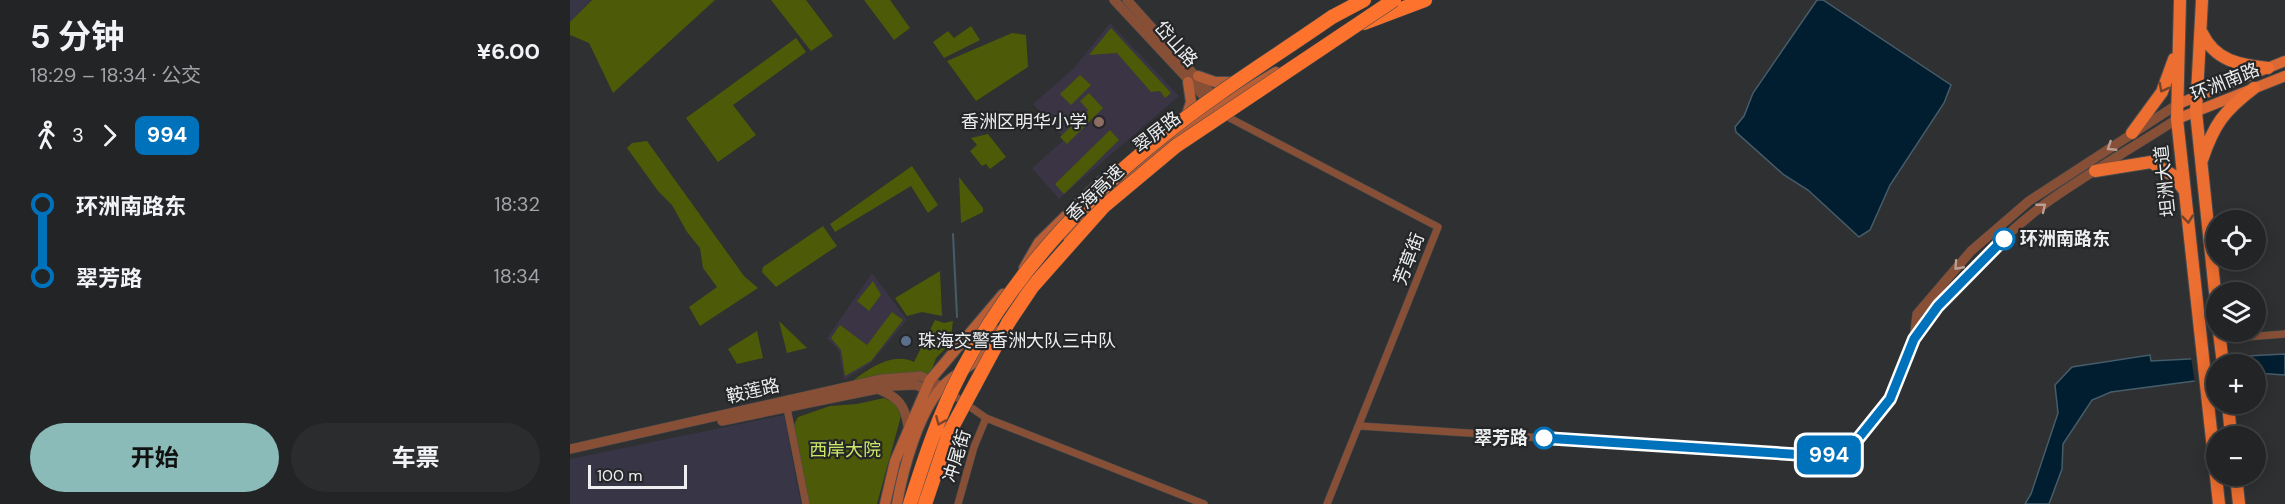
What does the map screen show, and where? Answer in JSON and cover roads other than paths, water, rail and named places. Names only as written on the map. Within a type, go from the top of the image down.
[{"type":"highway","points":[[1332,17],[1353,0]]},
{"type":"highway","name":"香海高速","points":[[910,504],[936,429],[961,373],[1022,276],[1064,228],[1101,189],[1165,134],[1332,17],[1364,0]]},
{"type":"highway","name":"香海高速","points":[[925,504],[950,433],[988,358],[1032,287],[1103,207],[1176,146],[1394,0]]},
{"type":"highway","points":[[1359,25],[1425,0]]},
{"type":"highway","name":"坦洲大道","points":[[2180,0],[2177,119],[2218,504]]},
{"type":"highway","name":"坦洲大道","points":[[2202,0],[2196,112],[2214,282]]},
{"type":"highway","points":[[2200,29],[2208,45],[2220,56],[2240,65],[2268,68]]},
{"type":"highway","points":[[2132,133],[2162,92],[2171,71],[2178,37]]},
{"type":"highway","points":[[2201,164],[2212,129],[2234,103],[2254,88]]},
{"type":"highway","points":[[2095,171],[2151,162],[2174,176],[2185,191]]},
{"type":"highway","points":[[2237,486],[2239,504]]},
{"type":"main road","name":"翠屏路","points":[[897,504],[895,480],[908,426],[928,384],[1018,278],[1039,242],[1110,173],[1209,97],[1370,0]]},
{"type":"main road","name":"翠屏路","points":[[885,504],[940,390],[979,357],[1030,285],[1084,217],[1143,164],[1218,106],[1345,31],[1404,0]]},
{"type":"main road","name":"环洲南路","points":[[2178,104],[2285,61]]},
{"type":"main road","name":"环洲南路","points":[[2177,119],[2285,76]]},
{"type":"main road","points":[[1187,114],[1191,102],[1193,79],[1233,82]]},
{"type":"street","name":"岱山路","points":[[1114,0],[1193,79]]},
{"type":"street","name":"岱山路","points":[[1127,0],[1218,106]]},
{"type":"street","points":[[1914,339],[1917,314],[1971,251],[2029,201],[2178,104]]},
{"type":"street","name":"芳草街","points":[[1218,106],[1225,117],[1438,227],[1327,504]]},
{"type":"street","points":[[1360,426],[1821,456],[1849,450],[1890,399],[1914,339],[1938,306],[1990,251],[2046,204],[2177,119]]},
{"type":"street","points":[[2266,334],[2285,334]]},
{"type":"street","name":"鞍莲路","points":[[570,455],[902,376],[921,376],[928,384],[940,390]]},
{"type":"street","name":"鞍莲路","points":[[570,449],[786,404],[876,388],[928,384]]},
{"type":"street","points":[[876,388],[892,394],[903,405],[908,426]]},
{"type":"street","points":[[940,390],[986,418],[1204,504]]},
{"type":"street","points":[[786,404],[806,504]]},
{"type":"street","name":"冲尾街","points":[[958,504],[974,447],[986,418]]},
{"type":"water","points":[[1817,0],[1823,0],[1951,85],[1944,103],[1890,185],[1870,230],[1859,237],[1808,190],[1784,175],[1736,132],[1735,127],[1744,116],[1753,93]]},
{"type":"water","points":[[2285,354],[2285,375],[2266,374],[2266,355]]},
{"type":"water","points":[[2150,355],[2151,361],[2206,358],[2206,379],[2111,392],[2092,400],[2063,444],[2062,469],[2049,504],[2025,504],[2031,494],[2058,413],[2055,385],[2072,367]]},
{"type":"waterway","points":[[953,234],[957,317]]},
{"type":"place","name":"香洲区明华小学","points":[[1099,122]]},
{"type":"place","name":"环洲南路东","points":[[2004,239]]},
{"type":"place","name":"珠海交警香洲大队三中队","points":[[906,341]]},
{"type":"place","name":"翠芳路","points":[[1544,438]]},
{"type":"park label","name":"西岸大院","points":[[845,450]]}]
